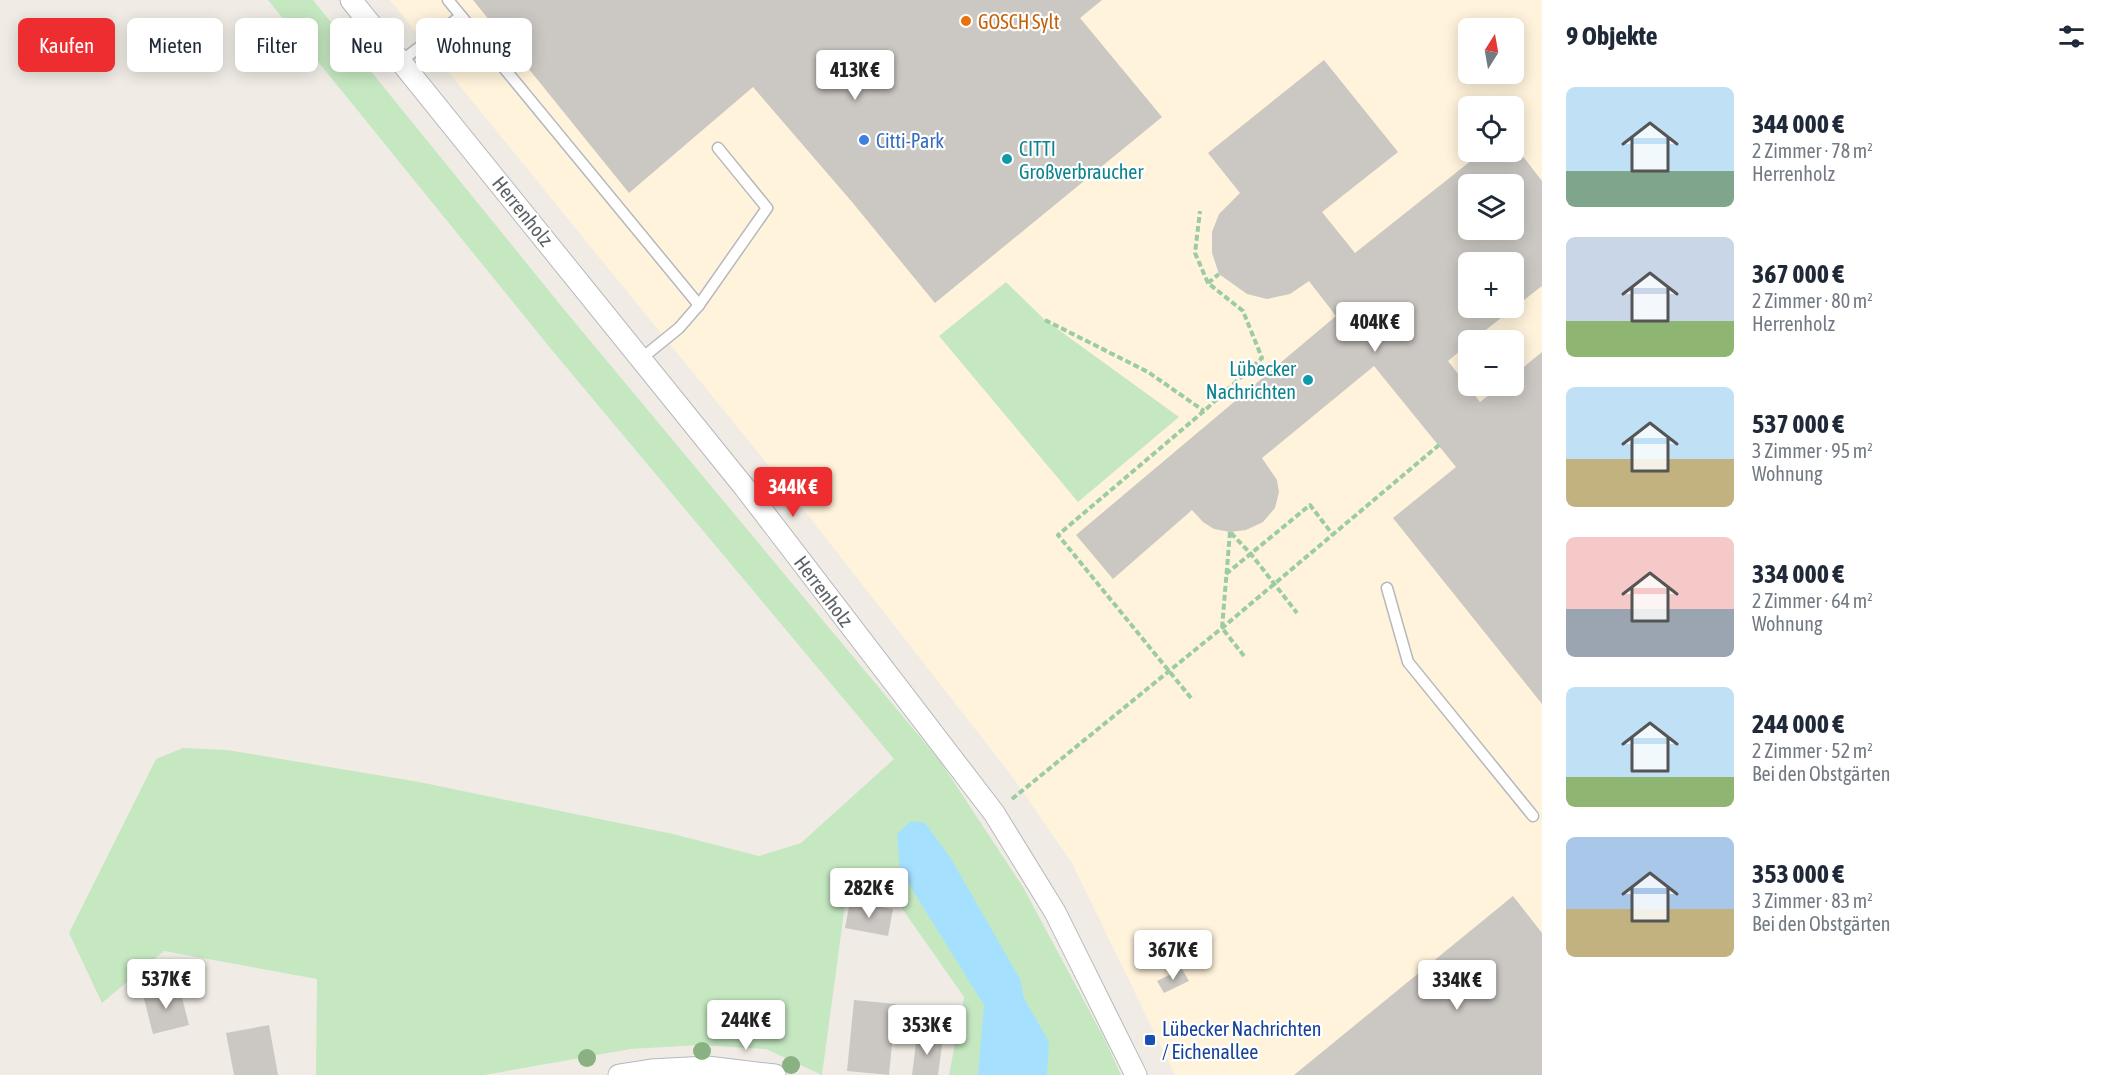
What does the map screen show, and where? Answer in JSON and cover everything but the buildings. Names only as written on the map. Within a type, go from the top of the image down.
[{"type":"street","name":"Herrenholz","points":[[351,0],[366,18]]},
{"type":"street","name":"Herrenholz","points":[[404,65],[752,497],[994,813],[1055,912],[1136,1075]]},
{"type":"street","points":[[620,1075],[651,1070],[707,1067],[775,1075]]},
{"type":"lane","points":[[448,0],[699,305]]},
{"type":"lane","points":[[404,59],[461,16]]},
{"type":"lane","points":[[642,358],[678,328],[699,305],[767,208],[718,148]]},
{"type":"lane","points":[[1387,588],[1408,662],[1533,816]]},
{"type":"path","points":[[1191,698],[1058,535],[1204,411],[1262,358],[1244,311],[1208,283],[1195,253],[1200,211]]},
{"type":"path","points":[[1208,283],[1219,274]]},
{"type":"path","points":[[1045,320],[1148,372],[1204,411]]},
{"type":"path","points":[[994,813],[1222,628],[1439,445]]},
{"type":"path","points":[[1226,574],[1310,506],[1333,535]]},
{"type":"path","points":[[1244,656],[1222,628],[1230,532],[1251,554],[1297,613]]},
{"type":"shaded area","points":[[390,0],[1542,0],[1542,1075],[1175,1075],[1072,863],[1012,776],[782,482],[449,72],[532,72],[532,18],[416,18],[416,32]]},
{"type":"green space","points":[[268,0],[313,0],[330,21],[330,72],[371,72],[567,313],[940,761],[1023,887],[1105,1040],[1121,1075],[949,1075],[964,997],[896,900],[847,890],[822,1075],[766,1049],[700,1045],[631,1049],[484,1075],[316,1075],[317,979],[164,951],[102,1003],[69,933],[156,759],[183,748],[227,750],[419,782],[673,834],[759,856],[801,843],[894,759],[551,349],[318,62],[318,18],[283,18]]},
{"type":"green space","points":[[1006,282],[1045,320],[1179,417],[1078,502],[939,336]]},
{"type":"water","points":[[911,821],[925,823],[950,857],[1020,979],[1024,998],[1049,1042],[1047,1075],[978,1075],[984,1005],[900,870],[897,834]]},
{"type":"place","name":"GOSCH Sylt","points":[[966,21]]},
{"type":"place","name":"Citti-Park","points":[[864,140]]},
{"type":"place","name":"CITTI Großverbraucher","points":[[1007,159]]},
{"type":"place","name":"Lübecker Nachrichten","points":[[1308,380]]},
{"type":"place","name":"Lübecker Nachrichten / Eichenallee","points":[[1150,1040]]}]
